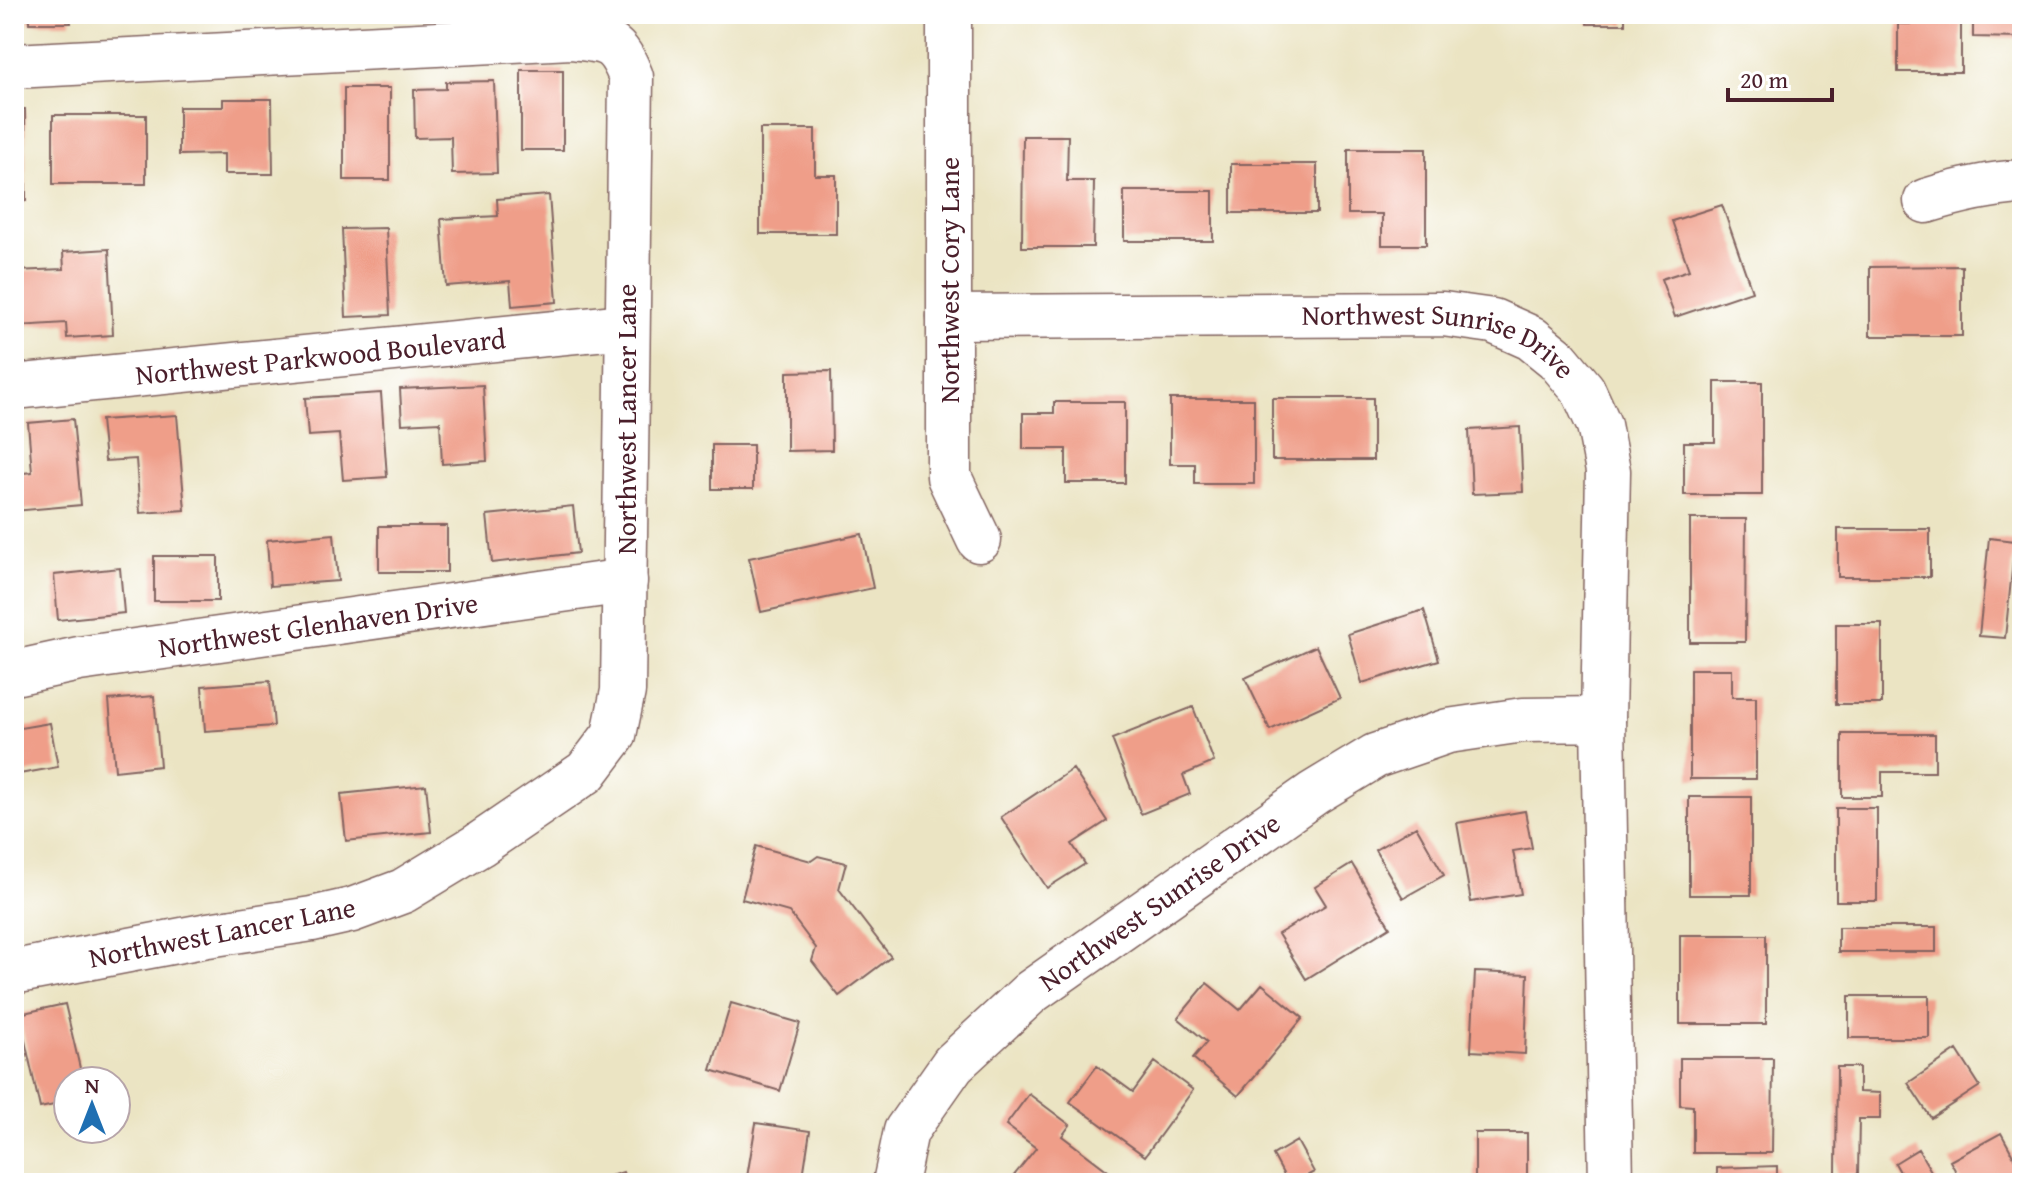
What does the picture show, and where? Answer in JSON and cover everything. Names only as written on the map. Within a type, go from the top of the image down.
[{"type":"street","name":"Northwest Cory Lane","points":[[949,14],[949,477],[979,540]]},
{"type":"street","name":"Northwest Lancer Lane","points":[[14,66],[571,37],[603,41],[622,54],[631,77],[623,691],[614,735],[586,772],[479,845],[403,891],[352,910],[312,919],[208,935],[14,972]]},
{"type":"street","points":[[1926,201],[1995,183],[2022,182]]},
{"type":"street","name":"Northwest Sunrise Drive","points":[[949,317],[1443,314],[1493,321],[1531,338],[1557,359],[1583,390],[1599,425],[1608,471],[1603,719],[1611,1183]]},
{"type":"street","name":"Northwest Parkwood Boulevard","points":[[14,387],[626,326]]},
{"type":"street","name":"Northwest Glenhaven Drive","points":[[14,673],[79,659],[625,581]]},
{"type":"street","name":"Northwest Sunrise Drive","points":[[895,1183],[906,1131],[953,1064],[1031,992],[1314,793],[1375,756],[1448,731],[1523,720],[1603,719]]},
{"type":"building","points":[[29,14],[70,14],[71,23],[29,23]]},
{"type":"building","points":[[147,14],[188,14],[188,17],[147,17]]},
{"type":"building","points":[[1587,14],[1625,14],[1625,24],[1587,24]]},
{"type":"building","points":[[1973,14],[2022,14],[2022,38],[1973,37]]},
{"type":"building","points":[[1898,24],[1961,24],[1961,72],[1898,72]]},
{"type":"building","points":[[521,70],[563,70],[563,150],[521,150]]},
{"type":"building","points":[[494,81],[497,173],[452,174],[451,137],[415,138],[414,90],[446,89],[446,82]]},
{"type":"building","points":[[344,88],[390,88],[390,180],[344,180]]},
{"type":"building","points":[[223,99],[272,99],[273,174],[224,174],[224,154],[179,155],[179,107],[223,107]]},
{"type":"building","points":[[14,109],[25,109],[26,201],[14,201]]},
{"type":"building","points":[[53,115],[146,115],[146,184],[53,184]]},
{"type":"building","points":[[760,129],[815,129],[815,175],[836,175],[836,234],[760,234]]},
{"type":"building","points":[[1023,136],[1068,136],[1067,181],[1094,181],[1093,247],[1022,247]]},
{"type":"building","points":[[1348,149],[1426,149],[1426,245],[1382,245],[1382,214],[1348,214]]},
{"type":"building","points":[[1231,164],[1317,164],[1317,213],[1231,213]]},
{"type":"building","points":[[1124,191],[1213,191],[1213,241],[1124,241]]},
{"type":"building","points":[[549,195],[557,302],[512,306],[510,281],[446,286],[441,219],[498,216],[497,199]]},
{"type":"building","points":[[1722,205],[1752,291],[1675,317],[1661,279],[1689,270],[1672,221]]},
{"type":"building","points":[[386,228],[390,315],[346,317],[342,229]]},
{"type":"building","points":[[109,249],[113,335],[67,338],[66,323],[18,326],[14,271],[64,269],[63,252]]},
{"type":"building","points":[[1962,266],[1962,336],[1870,336],[1870,267]]},
{"type":"building","points":[[831,371],[832,450],[787,451],[787,372]]},
{"type":"building","points":[[1715,382],[1762,382],[1762,495],[1684,495],[1684,442],[1715,442]]},
{"type":"building","points":[[483,385],[487,461],[442,464],[440,422],[402,424],[400,389]]},
{"type":"building","points":[[381,393],[387,477],[343,480],[339,434],[308,436],[305,398]]},
{"type":"building","points":[[1272,398],[1373,398],[1373,460],[1272,460]]},
{"type":"building","points":[[1170,399],[1254,399],[1254,484],[1195,484],[1195,464],[1170,464]]},
{"type":"building","points":[[1054,402],[1125,402],[1125,483],[1066,483],[1066,449],[1023,449],[1023,413],[1054,413]]},
{"type":"building","points":[[177,415],[185,510],[140,513],[136,459],[105,461],[101,420]]},
{"type":"building","points":[[73,419],[81,505],[14,511],[14,474],[32,472],[28,423]]},
{"type":"building","points":[[1520,427],[1523,492],[1472,494],[1469,430]]},
{"type":"building","points":[[712,445],[753,445],[753,489],[712,489]]},
{"type":"building","points":[[573,506],[578,553],[492,563],[487,515]]},
{"type":"building","points":[[1690,519],[1746,519],[1745,642],[1690,642]]},
{"type":"building","points":[[379,526],[447,526],[447,572],[379,572]]},
{"type":"building","points":[[1838,529],[1930,529],[1930,577],[1838,577]]},
{"type":"building","points":[[334,534],[338,581],[270,586],[267,540]]},
{"type":"building","points":[[862,534],[873,588],[761,612],[749,558]]},
{"type":"building","points":[[1989,538],[2015,541],[2005,638],[1979,636]]},
{"type":"building","points":[[154,556],[218,556],[218,601],[154,601]]},
{"type":"building","points":[[120,568],[124,613],[58,620],[54,575]]},
{"type":"building","points":[[1424,610],[1439,660],[1362,683],[1348,634]]},
{"type":"building","points":[[1836,624],[1882,624],[1882,704],[1836,704]]},
{"type":"building","points":[[1316,646],[1340,698],[1270,730],[1245,678]]},
{"type":"building","points":[[1690,669],[1732,669],[1732,697],[1756,697],[1756,779],[1690,779]]},
{"type":"building","points":[[270,681],[274,726],[205,731],[202,686]]},
{"type":"building","points":[[154,696],[160,766],[115,771],[109,700]]},
{"type":"building","points":[[1193,707],[1214,762],[1183,775],[1190,794],[1141,814],[1112,739]]},
{"type":"building","points":[[50,723],[58,767],[14,775],[14,729]]},
{"type":"building","points":[[1842,734],[1935,734],[1935,772],[1882,772],[1882,797],[1842,797]]},
{"type":"building","points":[[1073,769],[1107,821],[1072,844],[1085,864],[1047,888],[1001,817]]},
{"type":"building","points":[[426,785],[431,832],[346,841],[341,794]]},
{"type":"building","points":[[1689,797],[1751,797],[1751,895],[1689,895]]},
{"type":"building","points":[[1836,808],[1877,808],[1877,901],[1836,901]]},
{"type":"building","points":[[1525,811],[1532,848],[1513,851],[1521,894],[1471,902],[1457,823]]},
{"type":"building","points":[[1416,826],[1444,875],[1403,898],[1375,850]]},
{"type":"building","points":[[756,846],[811,861],[818,856],[846,863],[839,889],[891,957],[839,996],[812,961],[816,948],[789,912],[742,899]]},
{"type":"building","points":[[1352,864],[1390,927],[1306,979],[1278,934],[1326,905],[1315,887]]},
{"type":"building","points":[[1838,927],[1936,927],[1936,952],[1838,952]]},
{"type":"building","points":[[1680,935],[1766,935],[1766,1024],[1680,1024]]},
{"type":"building","points":[[1475,972],[1528,974],[1525,1054],[1471,1051]]},
{"type":"building","points":[[1207,983],[1240,1010],[1262,984],[1303,1018],[1238,1096],[1193,1058],[1207,1042],[1178,1018]]},
{"type":"building","points":[[1849,996],[1929,996],[1929,1038],[1849,1038]]},
{"type":"building","points":[[731,1003],[800,1023],[780,1091],[711,1070]]},
{"type":"building","points":[[65,1004],[79,1065],[52,1065],[52,1105],[40,1108],[19,1014]]},
{"type":"building","points":[[1957,1050],[1980,1086],[1931,1118],[1908,1083]]},
{"type":"building","points":[[1680,1058],[1773,1058],[1772,1153],[1693,1153],[1693,1106],[1680,1105]]},
{"type":"building","points":[[1155,1062],[1193,1090],[1145,1156],[1070,1102],[1097,1066],[1133,1092]]},
{"type":"building","points":[[1837,1067],[1859,1067],[1859,1092],[1880,1093],[1880,1119],[1859,1119],[1858,1174],[1836,1174]]},
{"type":"building","points":[[1029,1094],[1070,1125],[1062,1136],[1108,1171],[1099,1183],[1008,1183],[1036,1148],[1006,1125]]},
{"type":"building","points":[[756,1123],[810,1131],[802,1183],[746,1183]]},
{"type":"building","points":[[1475,1133],[1527,1133],[1527,1183],[1475,1183]]},
{"type":"building","points":[[2001,1133],[2020,1168],[2009,1174],[2014,1183],[1962,1183],[1950,1161]]},
{"type":"building","points":[[1297,1141],[1314,1172],[1288,1183],[1273,1155]]},
{"type":"building","points":[[1918,1149],[1938,1183],[1906,1183],[1895,1163]]},
{"type":"building","points":[[1777,1166],[1777,1183],[1717,1183],[1717,1168]]},
{"type":"building","points":[[623,1172],[627,1183],[591,1183],[591,1182]]}]
